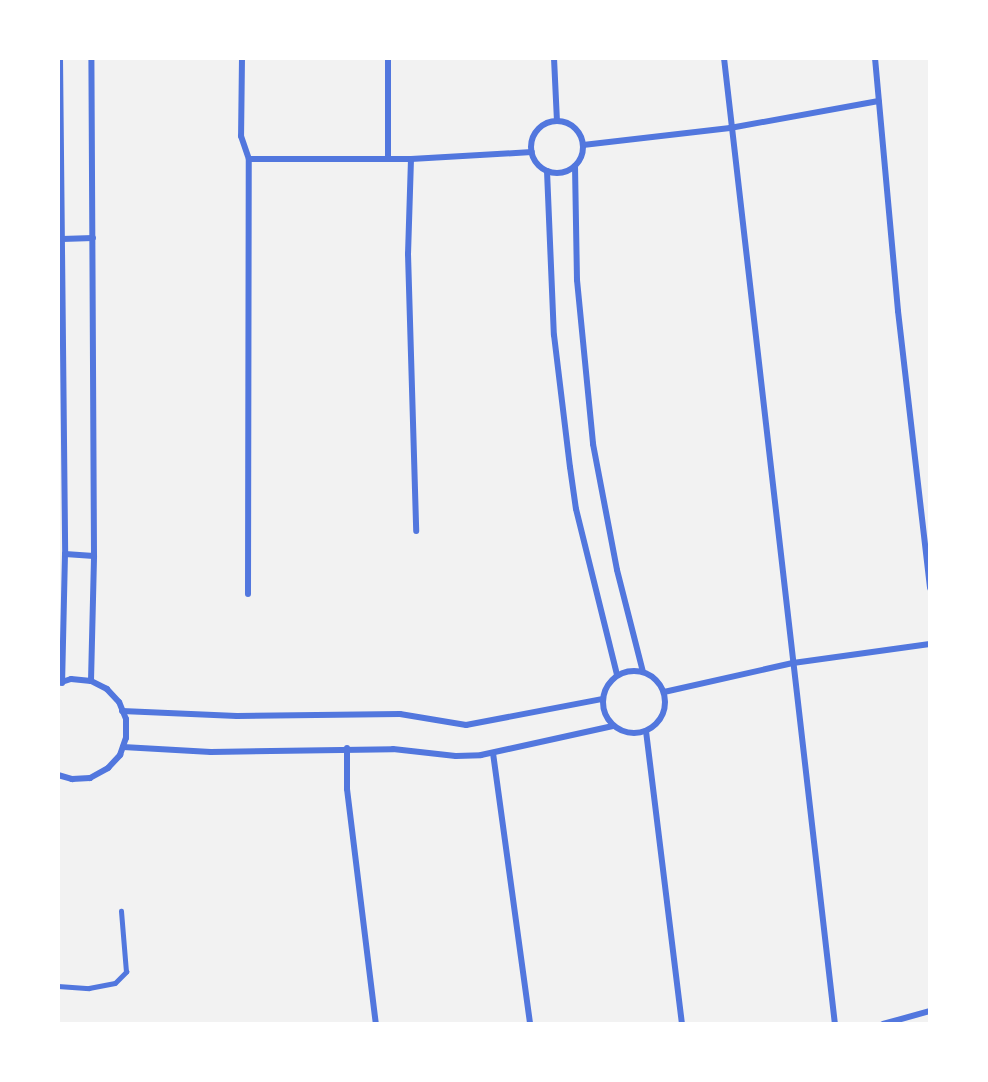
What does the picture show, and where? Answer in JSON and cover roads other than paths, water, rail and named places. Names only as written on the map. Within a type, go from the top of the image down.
[{"type":"street","points":[[58,775],[72,779],[90,778],[108,768],[123,747],[126,738],[119,702],[107,689],[91,681],[71,679],[60,683],[65,554],[60,58]]},
{"type":"street","points":[[91,58],[94,556],[91,681]]},
{"type":"street","points":[[242,58],[241,136],[249,159],[248,594]]},
{"type":"street","points":[[388,58],[388,159]]},
{"type":"street","points":[[554,58],[557,121]]},
{"type":"street","points":[[724,58],[730,128],[835,1023]]},
{"type":"street","points":[[875,58],[898,311],[930,588]]},
{"type":"street","points":[[583,145],[730,128],[879,101]]},
{"type":"street","points":[[557,121],[572,125],[581,137],[583,145],[580,160],[575,166],[562,173],[547,171],[540,166],[532,152],[533,137],[537,130],[543,125],[557,121]]},
{"type":"street","points":[[249,159],[411,159],[532,152]]},
{"type":"street","points":[[411,159],[408,254],[416,531]]},
{"type":"street","points":[[575,166],[577,279],[593,444],[615,559],[643,672]]},
{"type":"street","points":[[547,171],[554,335],[570,467],[576,509],[617,675]]},
{"type":"street","points":[[62,238],[93,238]]},
{"type":"street","points":[[65,554],[94,556]]},
{"type":"street","points":[[664,693],[793,663],[930,644]]},
{"type":"street","points":[[626,671],[643,672],[652,676],[664,693],[664,711],[654,726],[646,731],[629,733],[614,726],[607,719],[602,699],[610,681],[617,675],[626,671]]},
{"type":"street","points":[[122,711],[237,716],[376,713],[400,714],[466,725],[602,699]]},
{"type":"street","points":[[123,747],[211,752],[347,748],[418,750],[456,756],[493,753],[614,726]]},
{"type":"street","points":[[646,731],[682,1023]]},
{"type":"street","points":[[347,748],[347,789],[376,1023]]},
{"type":"street","points":[[493,753],[530,1023]]},
{"type":"street","points":[[884,1023],[930,1011]]},
{"type":"lane","points":[[58,986],[89,988],[114,984],[126,972],[121,911]]}]
